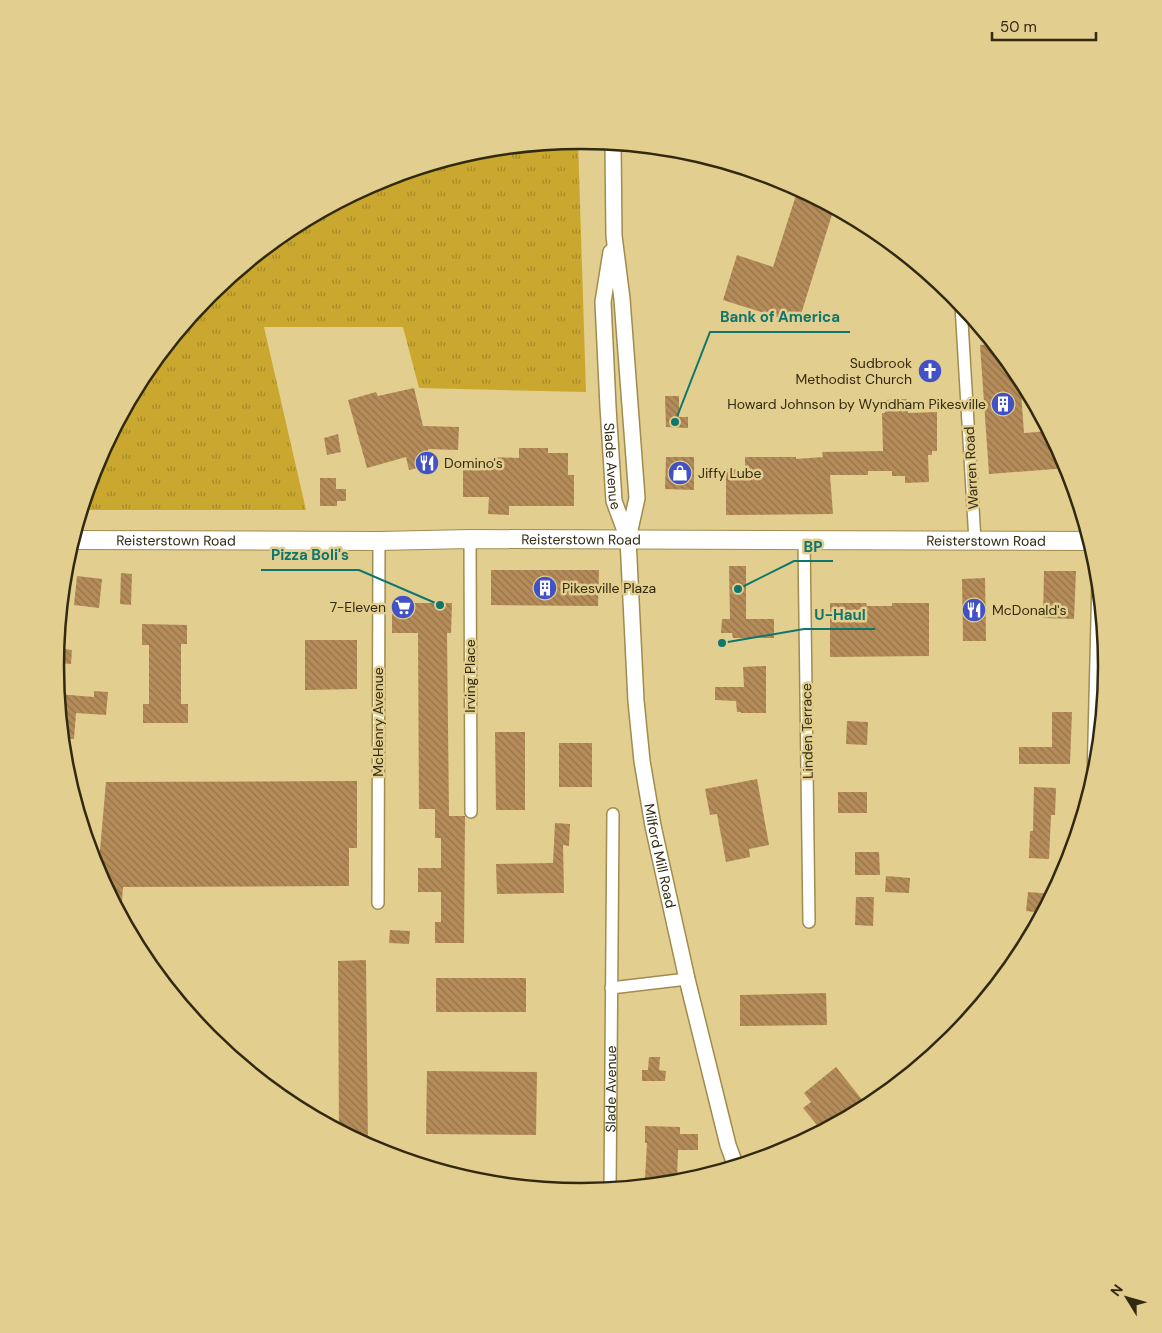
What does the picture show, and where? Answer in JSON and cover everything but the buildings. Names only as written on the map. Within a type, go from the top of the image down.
[{"type":"main road","name":"Slade Avenue","points":[[613,150],[614,236],[622,299],[637,498],[628,539]]},
{"type":"main road","name":"Slade Avenue","points":[[614,236],[603,302],[614,501],[628,539]]},
{"type":"main road","name":"Milford Mill Road","points":[[628,539],[636,701],[642,761],[653,826],[687,979],[726,1137],[734,1160]]},
{"type":"main road","name":"Reisterstown Road","points":[[80,540],[1082,540]]},
{"type":"street","name":"Warren Road","points":[[962,316],[976,540]]},
{"type":"street","name":"Irving Place","points":[[470,539],[471,812]]},
{"type":"street","name":"Linden Terrace","points":[[804,540],[809,922]]},
{"type":"street","name":"McHenry Avenue","points":[[378,903],[379,541]]},
{"type":"street","points":[[1094,731],[1097,630]]},
{"type":"street","name":"Slade Avenue","points":[[610,1183],[613,814]]},
{"type":"street","points":[[611,988],[687,979]]},
{"type":"green space","points":[[578,149],[586,392],[419,388],[403,327],[264,327],[306,510],[88,510],[117,438],[151,379],[192,325],[215,301],[266,256],[294,236],[352,203],[415,177],[480,159],[547,150]]},
{"type":"place","name":"Sudbrook Methodist Church","points":[[930,371]]},
{"type":"place","name":"Howard Johnson by Wyndham Pikesville","points":[[1003,404]]},
{"type":"place","name":"Bank of America","points":[[675,422]]},
{"type":"place","name":"Domino's","points":[[427,463]]},
{"type":"place","name":"Jiffy Lube","points":[[680,473]]},
{"type":"place","name":"Pikesville Plaza","points":[[545,588]]},
{"type":"place","name":"BP","points":[[738,589]]},
{"type":"place","name":"Pizza Boli's","points":[[440,605]]},
{"type":"place","name":"7-Eleven","points":[[403,607]]},
{"type":"place","name":"McDonald's","points":[[974,610]]},
{"type":"place","name":"U-Haul","points":[[722,643]]}]
